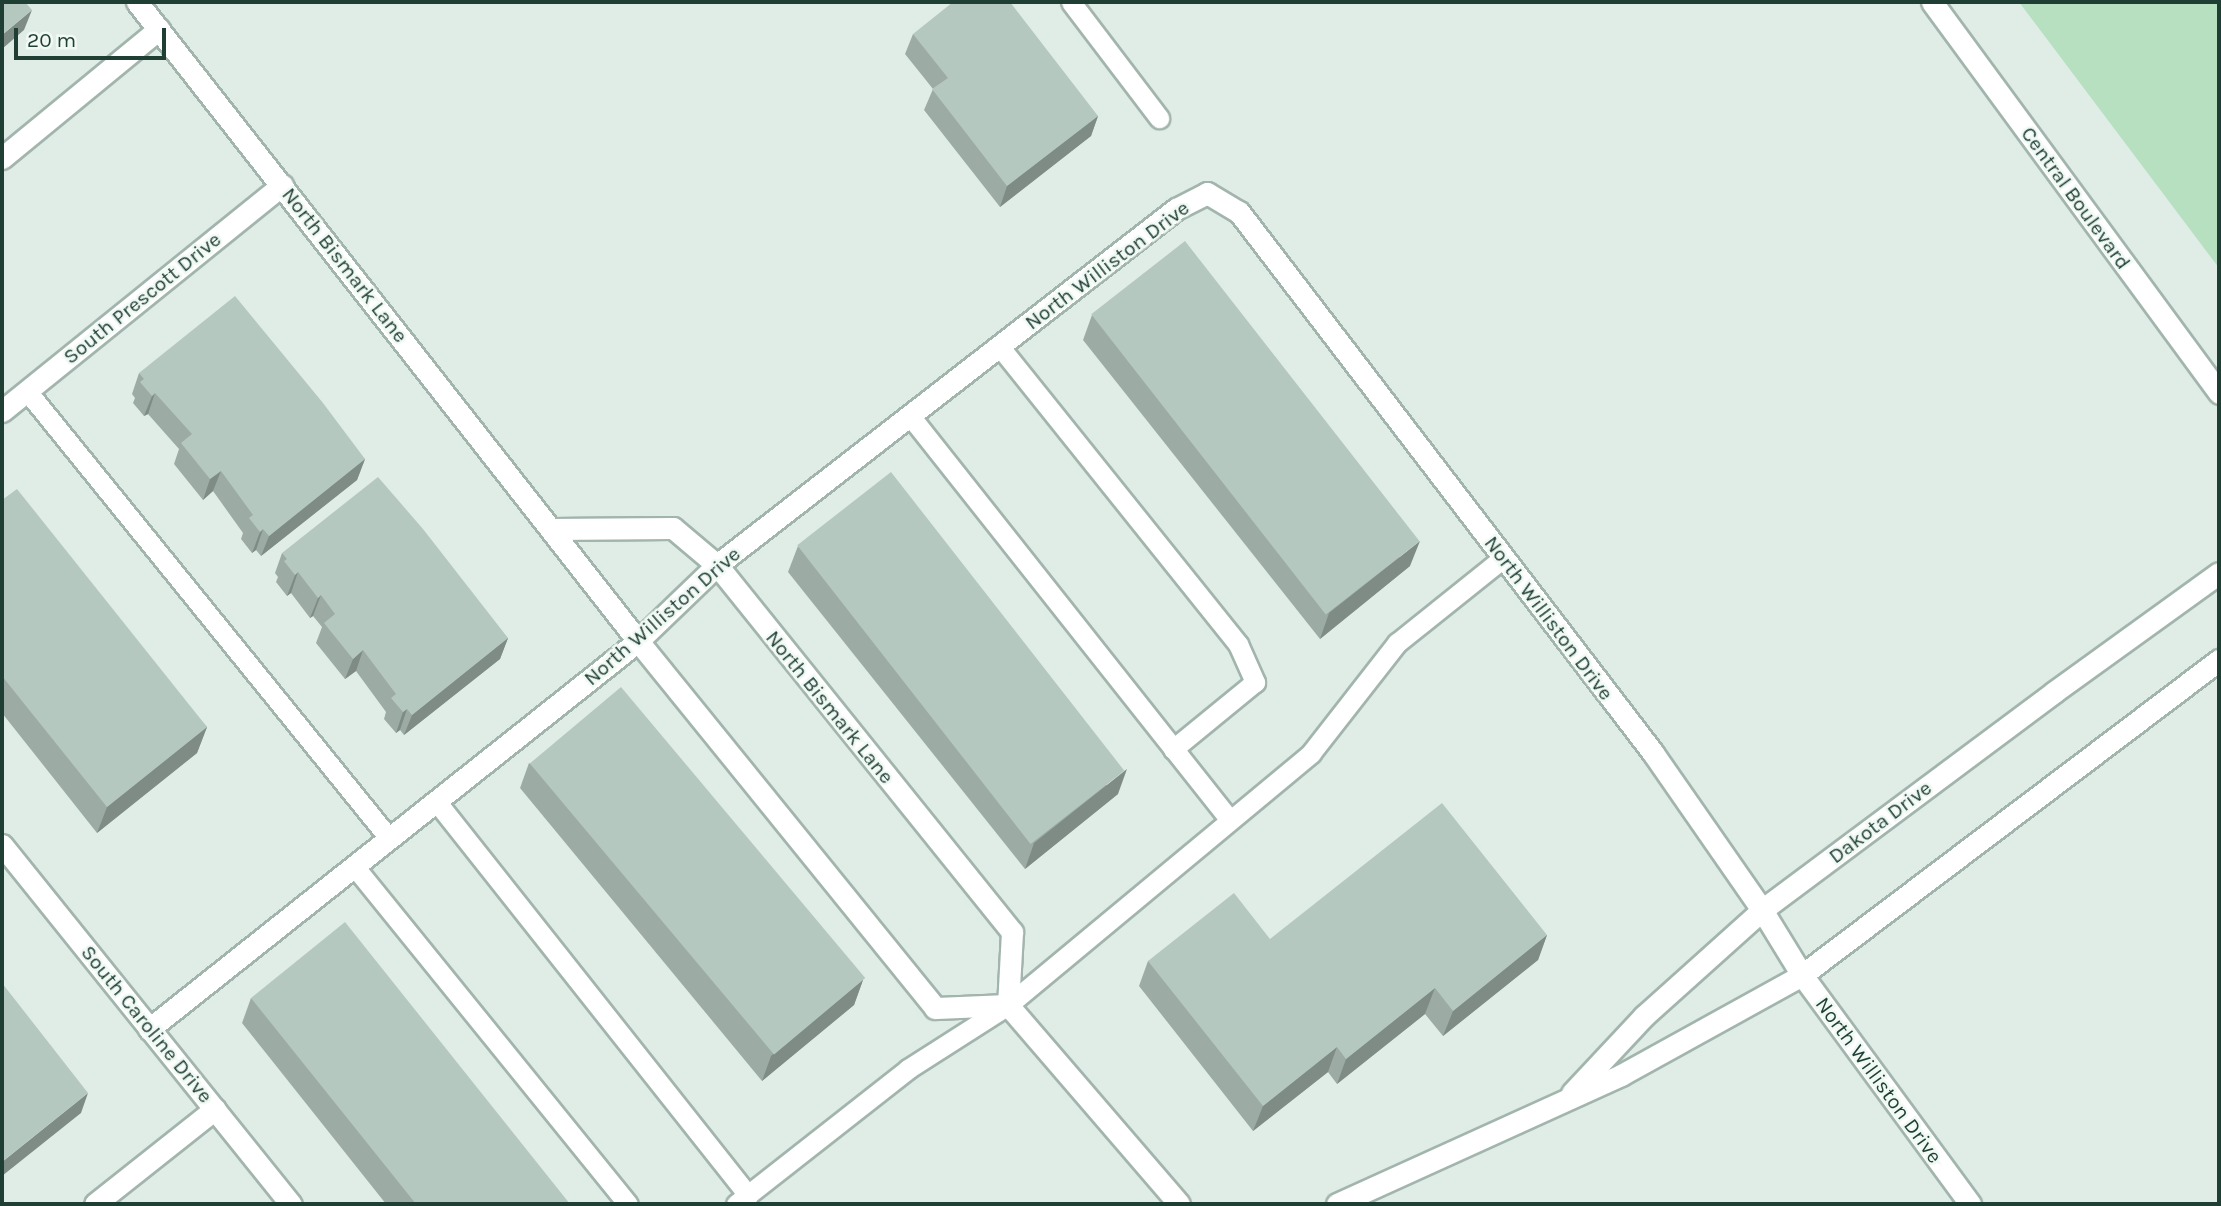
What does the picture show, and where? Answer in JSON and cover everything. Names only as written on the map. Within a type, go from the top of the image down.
[{"type":"street","name":"North Bismark Lane","points":[[138,2],[282,185],[551,529],[638,640],[935,1007],[1008,1004],[1012,932],[717,565],[673,528],[551,529]]},
{"type":"street","name":"Central Boulevard","points":[[1932,2],[2219,393]]},
{"type":"street","points":[[2,158],[159,29]]},
{"type":"street","name":"South Prescott Drive","points":[[2,411],[282,185]]},
{"type":"street","name":"North Williston Drive","points":[[149,1028],[638,640],[717,565],[1176,209],[1207,193],[1239,212],[1653,753],[1762,910],[1802,975],[1966,1203]]},
{"type":"street","name":"Dakota Drive","points":[[1566,1100],[1644,1016],[1762,910],[2054,692],[2219,573]]},
{"type":"street","name":"Dakota Drive","points":[[1337,1204],[1621,1075],[1802,975],[2219,660]]},
{"type":"street","name":"South Caroline Drive","points":[[2,845],[290,1204]]},
{"type":"street","points":[[1008,1004],[1179,1204]]},
{"type":"street","points":[[96,1204],[215,1109]]},
{"type":"lane","points":[[1071,2],[1159,118]]},
{"type":"lane","points":[[1000,347],[1238,644],[1255,682],[1173,749]]},
{"type":"lane","points":[[27,391],[389,838]]},
{"type":"lane","points":[[911,417],[1230,820]]},
{"type":"lane","points":[[436,801],[742,1199],[908,1069],[1008,1004],[1311,753],[1397,643],[1503,558]]},
{"type":"lane","points":[[354,866],[628,1204]]},
{"type":"green space","points":[[2019,2],[2219,2],[2219,268]]},
{"type":"building","points":[[2,2],[25,2],[32,10],[2,35]]},
{"type":"building","points":[[953,2],[1010,2],[1098,116],[1007,186],[932,89],[948,78],[913,34]]},
{"type":"building","points":[[1185,241],[1420,541],[1326,614],[1091,314]]},
{"type":"building","points":[[235,296],[365,459],[269,536],[263,529],[260,532],[249,518],[253,515],[221,471],[210,479],[181,443],[192,434],[155,393],[152,396],[140,382],[144,379],[139,373]]},
{"type":"building","points":[[891,472],[1124,771],[1031,844],[797,545]]},
{"type":"building","points":[[378,477],[423,529],[508,638],[412,715],[407,709],[403,712],[391,698],[396,694],[363,650],[353,659],[324,623],[335,614],[321,595],[318,598],[298,572],[295,575],[284,561],[287,559],[282,553]]},
{"type":"building","points":[[17,489],[207,727],[107,807],[2,676],[2,500]]},
{"type":"building","points":[[621,687],[865,978],[774,1055],[530,763]]},
{"type":"building","points":[[1442,803],[1547,935],[1453,1011],[1435,988],[1346,1059],[1337,1047],[1263,1106],[1148,961],[1234,893],[1270,939]]},
{"type":"building","points":[[345,922],[570,1204],[416,1204],[251,998]]},
{"type":"building","points":[[2,983],[88,1093],[2,1162]]}]
